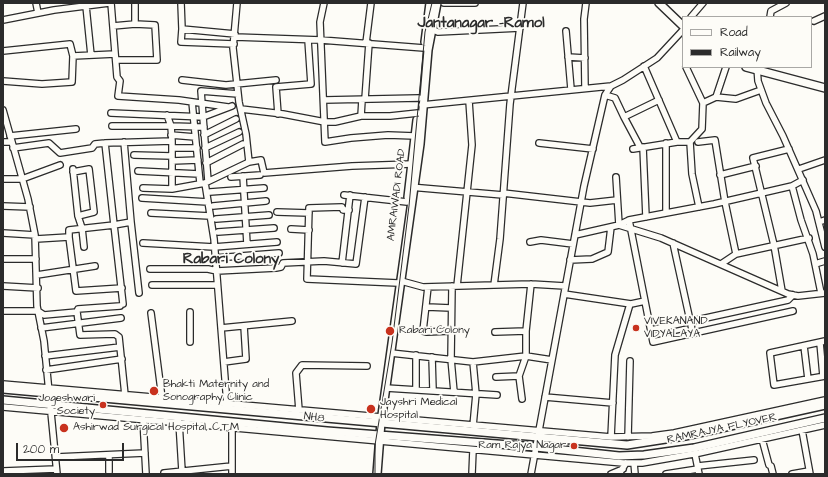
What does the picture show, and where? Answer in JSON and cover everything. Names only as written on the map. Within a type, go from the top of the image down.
[{"type":"main road","name":"AMRAIWADI ROAD","points":[[385,388],[408,202],[412,187],[412,164],[418,113],[421,101],[424,48],[430,3]]},
{"type":"main road","points":[[376,474],[378,420],[391,352],[412,187],[421,101],[436,3]]},
{"type":"main road","points":[[659,3],[682,25]]},
{"type":"main road","points":[[663,3],[682,21]]},
{"type":"main road","points":[[757,68],[825,84]]},
{"type":"main road","points":[[757,68],[825,88]]},
{"type":"main road","name":"NH8","points":[[3,389],[49,390],[304,417],[378,420],[539,434]]},
{"type":"main road","name":"NH8","points":[[3,400],[50,408],[535,451],[624,462]]},
{"type":"main road","name":"RAMRAJYA FLYOVER","points":[[539,434],[627,445],[713,430],[825,405]]},
{"type":"main road","name":"RAMRAJYA FLYOVER","points":[[624,462],[644,456],[694,448],[825,418]]},
{"type":"main road","points":[[696,433],[706,426]]},
{"type":"street","points":[[36,3],[38,13]]},
{"type":"street","points":[[3,20],[70,6],[110,3],[117,77],[120,81],[118,96],[192,102],[230,107],[203,117],[111,113]]},
{"type":"street","points":[[135,3],[135,24]]},
{"type":"street","points":[[181,3],[181,42],[234,44]]},
{"type":"street","points":[[238,3],[234,44],[238,94],[249,162]]},
{"type":"street","points":[[324,3],[320,22],[325,142],[388,135],[415,136]]},
{"type":"street","points":[[361,116],[371,3]]},
{"type":"street","points":[[444,3],[475,3]]},
{"type":"street","points":[[494,285],[500,239],[511,97],[523,3]]},
{"type":"street","points":[[585,88],[584,19],[586,3]]},
{"type":"street","points":[[692,16],[703,3]]},
{"type":"street","points":[[770,16],[771,11],[786,3]]},
{"type":"street","points":[[86,6],[91,55]]},
{"type":"street","points":[[814,21],[825,16]]},
{"type":"street","points":[[74,56],[91,55],[157,60],[155,25],[135,24],[113,26]]},
{"type":"street","points":[[431,29],[438,32],[520,28]]},
{"type":"street","points":[[182,29],[235,36],[321,40],[424,48]]},
{"type":"street","points":[[566,31],[571,89]]},
{"type":"street","points":[[531,474],[581,202],[605,95],[611,86],[657,58],[682,31]]},
{"type":"street","points":[[278,114],[276,87],[311,84],[308,40]]},
{"type":"street","points":[[3,51],[70,44],[74,56],[72,82],[42,84],[3,82]]},
{"type":"street","points":[[568,56],[585,58]]},
{"type":"street","points":[[644,66],[677,142]]},
{"type":"street","points":[[686,68],[703,103],[702,129],[690,142],[692,174],[699,207]]},
{"type":"street","points":[[716,97],[726,68]]},
{"type":"street","points":[[757,68],[761,90],[822,221],[825,247]]},
{"type":"street","points":[[182,80],[237,85],[276,80]]},
{"type":"street","points":[[324,100],[469,101],[571,89],[611,86]]},
{"type":"street","points":[[703,103],[716,97],[736,99],[761,90]]},
{"type":"street","points":[[204,182],[206,163],[201,91],[238,94]]},
{"type":"street","points":[[605,95],[615,98],[642,147],[646,217]]},
{"type":"street","points":[[624,116],[659,100]]},
{"type":"street","points":[[454,392],[451,359],[451,308],[472,145],[469,101]]},
{"type":"street","points":[[192,102],[192,117],[199,174],[204,182],[210,204],[210,216],[217,271],[227,404]]},
{"type":"street","points":[[241,109],[325,122],[361,116],[390,116],[418,113]]},
{"type":"street","points":[[3,110],[30,207],[35,237],[38,311],[45,356],[57,472],[3,471]]},
{"type":"street","points":[[167,115],[171,126],[172,138],[172,190]]},
{"type":"street","points":[[204,135],[236,119]]},
{"type":"street","points":[[112,126],[204,127]]},
{"type":"street","points":[[3,142],[11,139],[76,129]]},
{"type":"street","points":[[205,148],[239,132]]},
{"type":"street","points":[[13,148],[49,143],[60,153],[92,148],[95,144],[195,137]]},
{"type":"street","points":[[698,142],[714,139],[736,254]]},
{"type":"street","points":[[124,142],[139,293]]},
{"type":"street","points":[[633,149],[666,143],[690,142]]},
{"type":"street","points":[[3,311],[38,311],[44,314],[77,312],[78,309],[121,305],[122,288],[105,143]]},
{"type":"street","points":[[539,143],[593,149]]},
{"type":"street","points":[[666,143],[666,214]]},
{"type":"street","points":[[206,163],[243,144]]},
{"type":"street","points":[[172,148],[197,148]]},
{"type":"street","points":[[782,291],[774,245],[754,158],[789,149]]},
{"type":"street","points":[[134,155],[198,160]]},
{"type":"street","points":[[143,188],[172,190],[204,182],[249,162],[261,160],[264,173],[352,166],[412,164]]},
{"type":"street","points":[[799,169],[825,160]]},
{"type":"street","points":[[3,179],[22,179],[60,165]]},
{"type":"street","points":[[720,175],[756,166]]},
{"type":"street","points":[[78,216],[94,212],[89,170],[73,170],[78,216],[82,228],[84,247]]},
{"type":"street","points":[[138,171],[199,174]]},
{"type":"street","points":[[231,177],[260,175]]},
{"type":"street","points":[[243,176],[247,244]]},
{"type":"street","points":[[616,177],[619,225]]},
{"type":"street","points":[[575,235],[619,225],[629,220],[666,214],[762,194],[792,186],[803,180]]},
{"type":"street","points":[[619,225],[646,232],[793,295],[798,296],[823,293],[809,238],[801,220],[792,186]]},
{"type":"street","points":[[412,187],[467,192],[547,196],[590,203],[617,200]]},
{"type":"street","points":[[210,192],[264,188]]},
{"type":"street","points":[[342,263],[349,210],[347,195],[408,202]]},
{"type":"street","points":[[142,198],[210,204],[266,201]]},
{"type":"street","points":[[150,269],[208,269],[217,271],[276,268],[281,267],[283,262],[308,263],[324,261],[356,264],[365,198]]},
{"type":"street","points":[[3,206],[30,207]]},
{"type":"street","points":[[349,210],[343,210],[342,207],[309,208],[307,279],[399,282],[428,287],[531,284],[565,286]]},
{"type":"street","points":[[277,212],[309,213]]},
{"type":"street","points":[[151,213],[210,216]]},
{"type":"street","points":[[216,219],[269,214]]},
{"type":"street","points":[[629,220],[653,342],[793,311]]},
{"type":"street","points":[[122,288],[76,291],[69,230],[131,222]]},
{"type":"street","points":[[570,260],[592,259],[608,252],[611,227]]},
{"type":"street","points":[[218,232],[274,228]]},
{"type":"street","points":[[291,229],[309,230]]},
{"type":"street","points":[[3,233],[35,237],[69,237]]},
{"type":"street","points":[[721,264],[736,254],[809,238]]},
{"type":"street","points":[[530,242],[541,240],[573,244]]},
{"type":"street","points":[[143,243],[214,247],[277,242]]},
{"type":"street","points":[[673,243],[693,334]]},
{"type":"street","points":[[215,258],[279,253]]},
{"type":"street","points":[[3,259],[36,259]]},
{"type":"street","points":[[816,264],[825,261]]},
{"type":"street","points":[[37,275],[95,266]]},
{"type":"street","points":[[522,400],[519,376],[526,356],[526,331],[531,284]]},
{"type":"street","points":[[152,285],[217,285]]},
{"type":"street","points":[[3,286],[38,288]]},
{"type":"street","points":[[428,287],[427,307],[423,328],[424,332],[451,331]]},
{"type":"street","points":[[564,294],[630,304],[645,301]]},
{"type":"street","points":[[651,330],[788,300],[793,295]]},
{"type":"street","points":[[612,437],[615,355],[630,304]]},
{"type":"street","points":[[427,307],[451,308]]},
{"type":"street","points":[[77,312],[79,333],[82,336],[115,334],[118,337],[122,359],[125,395]]},
{"type":"street","points":[[190,312],[190,342]]},
{"type":"street","points":[[151,313],[162,398]]},
{"type":"street","points":[[41,328],[120,318]]},
{"type":"street","points":[[221,328],[292,321]]},
{"type":"street","points":[[224,362],[246,359],[244,326]]},
{"type":"street","points":[[495,332],[526,331]]},
{"type":"street","points":[[822,342],[824,376],[774,384],[770,354],[804,346],[822,342]]},
{"type":"street","points":[[804,346],[808,379]]},
{"type":"street","points":[[45,356],[120,347]]},
{"type":"street","points":[[391,352],[473,362],[526,356],[552,360]]},
{"type":"street","points":[[416,355],[416,389]]},
{"type":"street","points":[[432,357],[433,390]]},
{"type":"street","points":[[46,370],[122,359]]},
{"type":"street","points":[[628,437],[630,361]]},
{"type":"street","points":[[472,426],[476,394],[473,362]]},
{"type":"street","points":[[299,410],[296,373],[302,365],[367,366]]},
{"type":"street","points":[[496,377],[519,376]]},
{"type":"street","points":[[3,384],[49,390],[328,411],[378,420],[472,426],[539,434],[612,437],[658,435],[825,400]]},
{"type":"street","points":[[385,388],[433,390],[497,396]]},
{"type":"street","points":[[545,397],[613,403]]},
{"type":"street","points":[[3,407],[50,408],[143,419],[378,438],[473,450],[535,451]]},
{"type":"street","points":[[143,419],[146,474]]},
{"type":"street","points":[[180,422],[182,471]]},
{"type":"street","points":[[611,474],[624,462],[635,463],[695,454],[825,425]]},
{"type":"street","points":[[232,427],[232,474]]},
{"type":"street","points":[[792,474],[809,473],[802,430]]},
{"type":"street","points":[[762,439],[769,465],[772,466],[773,474]]},
{"type":"street","points":[[472,474],[473,450]]},
{"type":"street","points":[[56,457],[109,456],[145,453]]},
{"type":"street","points":[[695,454],[698,470]]},
{"type":"street","points":[[109,456],[109,472]]},
{"type":"street","points":[[666,474],[754,460]]},
{"type":"street","points":[[620,474],[624,462]]},
{"type":"street","points":[[635,463],[635,474]]},
{"type":"street","points":[[164,473],[232,466]]},
{"type":"railway","points":[[375,474],[375,445],[392,343],[409,206],[425,32],[432,3]]},
{"type":"place","name":"VIVEKANAND VIDYALAYA","points":[[636,328]]},
{"type":"place","name":"Rabari Colony","points":[[390,331]]},
{"type":"place","name":"Bhakti Maternity and Sonography Clinic","points":[[154,391]]},
{"type":"place","name":"Jogeshwari Society","points":[[103,405]]},
{"type":"place","name":"Jayshri Medical Hospital","points":[[371,409]]},
{"type":"place","name":"Ashirwad Surgical Hospital, C.T.M","points":[[64,428]]},
{"type":"place","name":"Ram Rajya Nagar","points":[[574,446]]},
{"type":"district","name":"Jantanagar -Ramol","points":[[481,24]]},
{"type":"district","name":"Rabari Colony","points":[[231,260]]}]
